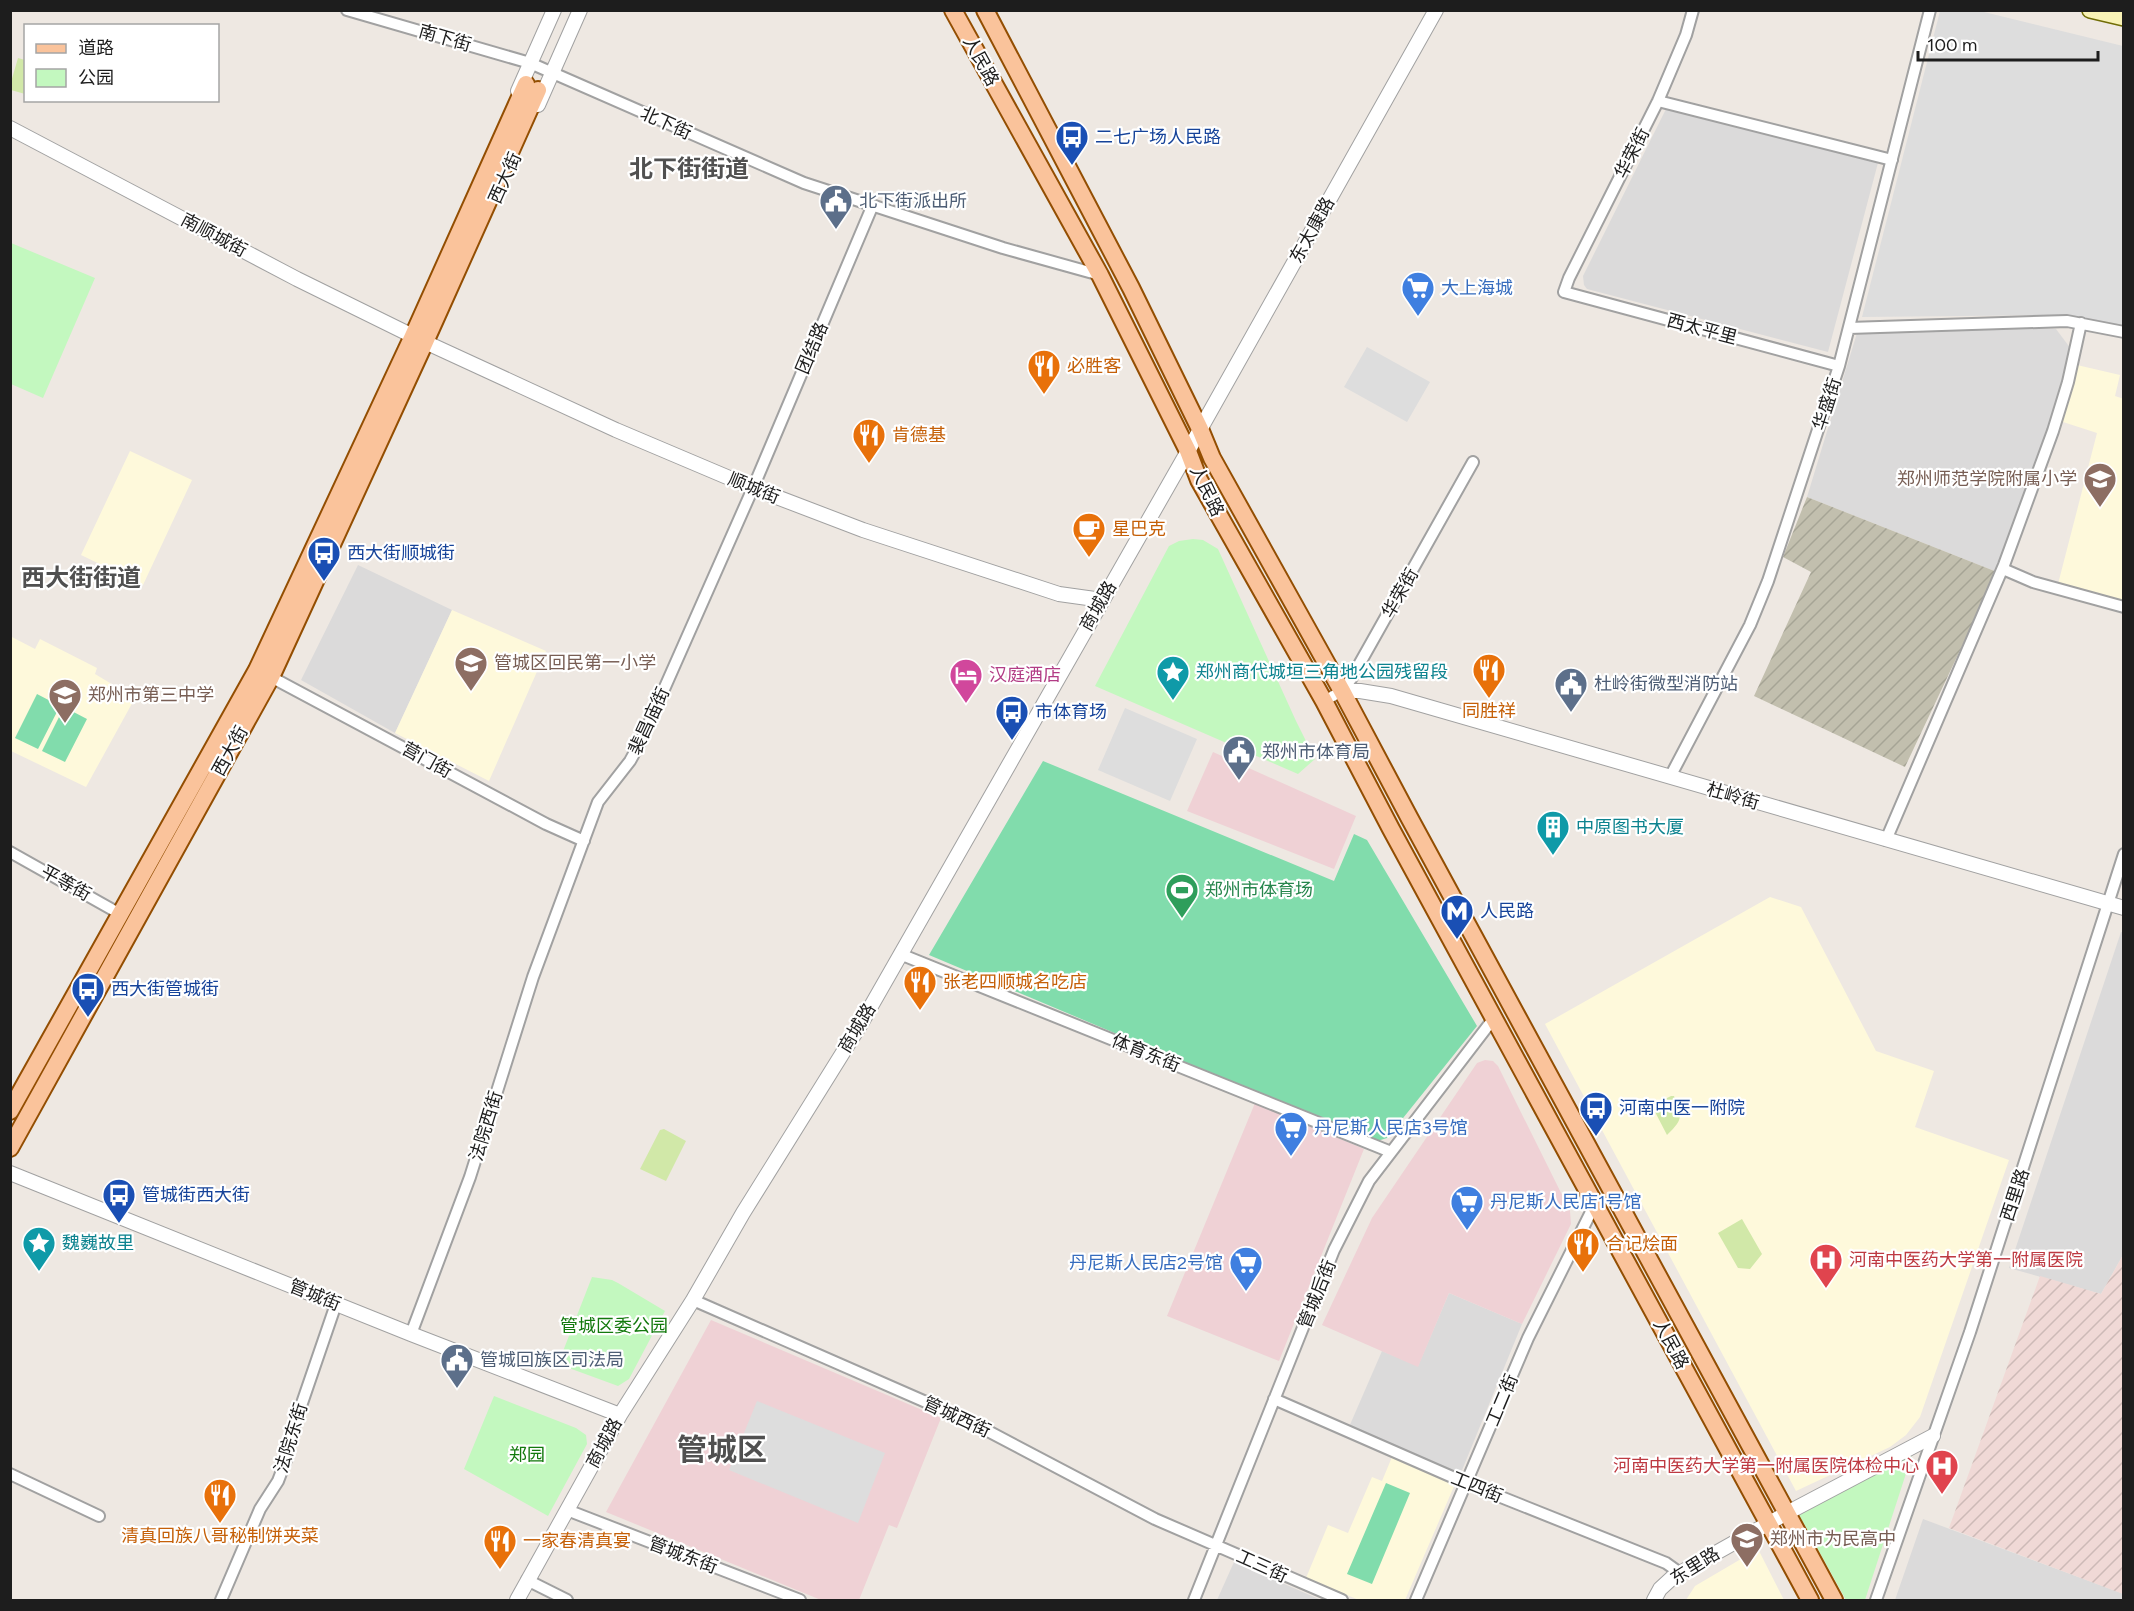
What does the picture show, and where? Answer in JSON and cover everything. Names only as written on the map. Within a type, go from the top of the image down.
[{"type":"main road","name":"人民路","points":[[953,10],[1100,274],[1188,450],[1199,480],[1324,701],[1810,1600]]},
{"type":"main road","name":"人民路","points":[[985,10],[1131,288],[1212,458],[1342,691],[1834,1600]]},
{"type":"main road","points":[[2090,10],[2124,18]]},
{"type":"main road","name":"西大街","points":[[10,1148],[271,677],[532,87]]},
{"type":"main road","name":"西大街","points":[[10,1112],[257,670],[419,339]]},
{"type":"street","name":"南下街","points":[[347,10],[541,68]]},
{"type":"street","name":"西大街","points":[[419,339],[441,321],[541,68],[554,10]]},
{"type":"street","name":"西大街","points":[[419,339],[417,311],[541,68],[580,10]]},
{"type":"street","name":"东太康路","points":[[1188,450],[1436,10]]},
{"type":"street","name":"华荣街","points":[[1564,292],[1658,101],[1686,35],[1693,10]]},
{"type":"street","name":"华盛街","points":[[1670,777],[1750,625],[1768,581],[1839,366],[1929,10]]},
{"type":"street","name":"北下街","points":[[541,68],[804,183],[1003,248],[1100,274]]},
{"type":"street","points":[[1658,101],[1892,160]]},
{"type":"street","name":"南顺城街","points":[[10,128],[297,279],[419,339]]},
{"type":"street","name":"团结路","points":[[753,488],[872,207]]},
{"type":"street","name":"西太平里","points":[[1564,292],[1839,366]]},
{"type":"street","points":[[1849,328],[2067,321],[2124,332]]},
{"type":"street","points":[[1886,840],[2003,569],[2054,431],[2081,323]]},
{"type":"street","name":"顺城街","points":[[419,339],[616,430],[753,488],[863,530],[1024,583],[1059,594],[1102,600]]},
{"type":"street","name":"商城路","points":[[517,1600],[620,1415],[858,1029],[1188,450]]},
{"type":"street","name":"华荣街","points":[[1342,691],[1473,462]]},
{"type":"street","name":"裴昌庙街","points":[[556,916],[598,802],[630,761],[642,739],[753,488]]},
{"type":"street","points":[[2003,569],[2033,582],[2124,607]]},
{"type":"street","name":"营门街","points":[[271,677],[546,824],[584,841]]},
{"type":"street","points":[[1324,701],[1342,691]]},
{"type":"street","name":"杜岭街","points":[[1342,691],[1360,691],[1391,696],[2124,908]]},
{"type":"street","name":"平等街","points":[[10,852],[122,915]]},
{"type":"street","name":"西里路","points":[[1876,1600],[1991,1270],[2124,854]]},
{"type":"street","name":"法院西街","points":[[411,1334],[470,1177],[517,1025],[556,916]]},
{"type":"street","name":"体育东街","points":[[900,954],[1391,1152]]},
{"type":"street","name":"管城后街","points":[[1194,1600],[1334,1250],[1369,1181],[1494,1018]]},
{"type":"street","name":"管城街","points":[[10,1173],[620,1415]]},
{"type":"street","name":"工二街","points":[[1416,1600],[1528,1338],[1595,1204]]},
{"type":"street","name":"管城西街","points":[[693,1300],[967,1420],[1155,1519],[1216,1545]]},
{"type":"street","name":"法院东街","points":[[220,1600],[260,1509],[278,1481],[288,1443],[336,1304]]},
{"type":"street","name":"工四街","points":[[1274,1399],[1467,1483],[1666,1563],[1680,1574]]},
{"type":"street","name":"东里路","points":[[1654,1600],[1660,1589],[1680,1574],[1787,1513],[1933,1436]]},
{"type":"street","points":[[10,1474],[99,1516]]},
{"type":"street","name":"管城东街","points":[[567,1510],[800,1600]]},
{"type":"street","name":"工三街","points":[[1216,1545],[1342,1600]]},
{"type":"street","points":[[527,1580],[567,1600]]},
{"type":"shaded area","points":[[1940,11],[1980,11],[2123,46],[2123,327],[2070,315],[1862,317]]},
{"type":"shaded area","points":[[1667,107],[1879,159],[1828,352],[1587,289],[1584,285],[1583,276]]},
{"type":"shaded area","points":[[2056,329],[2071,349],[2059,399],[1997,572],[1807,497],[1857,333]]},
{"type":"shaded area","points":[[1367,347],[1430,382],[1407,422],[1344,387]]},
{"type":"shaded area","name":"郑州师范学院附属小学","points":[[2077,365],[2120,375],[2115,396],[2124,399],[2123,604],[2058,584],[2097,433],[2060,421]]},
{"type":"shaded area","points":[[130,451],[192,480],[143,585],[81,555]]},
{"type":"shaded area","points":[[1807,497],[1997,572],[1905,767],[1754,696],[1811,572],[1783,557]]},
{"type":"shaded area","points":[[358,565],[452,610],[395,733],[301,680]]},
{"type":"shaded area","name":"管城区回民第一小学","points":[[452,610],[546,651],[489,781],[395,733]]},
{"type":"shaded area","name":"郑州市第三中学","points":[[10,636],[35,649],[40,639],[97,668],[95,674],[135,698],[86,787],[11,751]]},
{"type":"shaded area","points":[[1125,708],[1197,739],[1170,801],[1098,770]]},
{"type":"shaded area","name":"郑州市体育局","points":[[1213,752],[1356,816],[1334,869],[1187,811]]},
{"type":"shaded area","name":"河南中医药大学第一附属医院","points":[[1770,897],[1801,907],[1876,1051],[1934,1071],[1915,1127],[2009,1160],[1920,1417],[1906,1435],[1890,1447],[1796,1491],[1545,1024]]},
{"type":"shaded area","points":[[2121,932],[2124,933],[2123,1255],[2101,1294],[2009,1268]]},
{"type":"shaded area","points":[[1485,1060],[1493,1061],[1498,1066],[1570,1211],[1571,1224],[1522,1324],[1449,1293],[1418,1367],[1322,1325],[1372,1218],[1477,1063]]},
{"type":"shaded area","points":[[1255,1103],[1364,1149],[1279,1361],[1167,1316]]},
{"type":"shaded area","points":[[2123,1255],[2124,1594],[1949,1528],[2040,1276],[2101,1294]]},
{"type":"shaded area","points":[[1449,1293],[1522,1324],[1460,1475],[1349,1427],[1382,1351],[1418,1366]]},
{"type":"shaded area","points":[[711,1320],[941,1418],[897,1528],[889,1525],[859,1600],[821,1600],[606,1512]]},
{"type":"shaded area","points":[[757,1401],[885,1453],[858,1523],[729,1470]]},
{"type":"shaded area","points":[[1392,1457],[1455,1484],[1405,1600],[1359,1600],[1306,1578],[1328,1525],[1348,1533],[1372,1477],[1382,1481]]},
{"type":"shaded area","points":[[1923,1519],[2124,1594],[2123,1600],[1895,1600]]},
{"type":"shaded area","name":"郑州市为民高中","points":[[1758,1549],[1784,1600],[1686,1600],[1695,1586]]},
{"type":"shaded area","points":[[1234,1562],[1321,1600],[1217,1600]]},
{"type":"green space","points":[[18,58],[24,60],[24,94],[11,90]]},
{"type":"green space","points":[[11,243],[95,278],[43,398],[11,384]]},
{"type":"green space","points":[[1203,540],[1218,549],[1315,759],[1298,774],[1095,686],[1169,546],[1179,541]]},
{"type":"green space","points":[[37,694],[60,706],[38,749],[15,738]]},
{"type":"green space","points":[[64,707],[87,719],[65,762],[42,751]]},
{"type":"green space","name":"郑州市体育场","points":[[1043,761],[1334,881],[1354,834],[1367,840],[1477,1026],[1387,1138],[1374,1142],[929,955]]},
{"type":"green space","points":[[1674,1096],[1680,1117],[1667,1135],[1653,1108],[1655,1104]]},
{"type":"green space","points":[[664,1129],[686,1141],[666,1181],[640,1169],[660,1130]]},
{"type":"green space","points":[[1742,1219],[1762,1254],[1750,1269],[1738,1268],[1718,1233]]},
{"type":"green space","name":"管城区委公园","points":[[592,1277],[612,1280],[665,1311],[629,1379],[618,1386],[558,1364]]},
{"type":"green space","name":"郑园","points":[[494,1396],[576,1428],[586,1435],[587,1444],[548,1516],[464,1469]]},
{"type":"green space","points":[[1912,1455],[1865,1600],[1846,1600],[1799,1515]]},
{"type":"green space","points":[[1386,1483],[1410,1493],[1372,1584],[1347,1574]]},
{"type":"place","name":"二七广场人民路","points":[[1072,166]]},
{"type":"place","name":"北下街派出所","points":[[836,230]]},
{"type":"place","name":"大上海城","points":[[1418,317]]},
{"type":"place","name":"必胜客","points":[[1044,395]]},
{"type":"place","name":"肯德基","points":[[869,464]]},
{"type":"place","name":"郑州师范学院附属小学","points":[[2100,508]]},
{"type":"place","name":"星巴克","points":[[1089,558]]},
{"type":"place","name":"西大街顺城街","points":[[324,582]]},
{"type":"place","name":"管城区回民第一小学","points":[[471,692]]},
{"type":"place","name":"同胜祥","points":[[1489,699]]},
{"type":"place","name":"郑州商代城垣三角地公园残留段","points":[[1173,701]]},
{"type":"place","name":"汉庭酒店","points":[[966,704]]},
{"type":"place","name":"杜岭街微型消防站","points":[[1571,713]]},
{"type":"place","name":"郑州市第三中学","points":[[65,724]]},
{"type":"place","name":"市体育场","points":[[1012,741]]},
{"type":"place","name":"郑州市体育局","points":[[1239,781]]},
{"type":"place","name":"中原图书大厦","points":[[1553,856]]},
{"type":"place","name":"郑州市体育场","points":[[1182,919]]},
{"type":"place","name":"人民路","points":[[1457,940]]},
{"type":"place","name":"张老四顺城名吃店","points":[[920,1011]]},
{"type":"place","name":"西大街管城街","points":[[88,1018]]},
{"type":"place","name":"河南中医一附院","points":[[1596,1137]]},
{"type":"place","name":"丹尼斯人民店3号馆","points":[[1291,1157]]},
{"type":"place","name":"管城街西大街","points":[[119,1224]]},
{"type":"place","name":"丹尼斯人民店1号馆","points":[[1467,1231]]},
{"type":"place","name":"魏巍故里","points":[[39,1272]]},
{"type":"place","name":"合记烩面","points":[[1583,1273]]},
{"type":"place","name":"河南中医药大学第一附属医院","points":[[1826,1289]]},
{"type":"place","name":"丹尼斯人民店2号馆","points":[[1246,1292]]},
{"type":"place","name":"管城回族区司法局","points":[[457,1389]]},
{"type":"place","name":"河南中医药大学第一附属医院体检中心","points":[[1942,1495]]},
{"type":"place","name":"清真回族八哥秘制饼夹菜","points":[[220,1524]]},
{"type":"place","name":"郑州市为民高中","points":[[1747,1568]]},
{"type":"place","name":"一家春清真宴","points":[[500,1570]]},
{"type":"district","name":"北下街街道","points":[[689,168]]},
{"type":"district","name":"西大街街道","points":[[81,577]]},
{"type":"district","name":"管城区","points":[[722,1449]]}]
